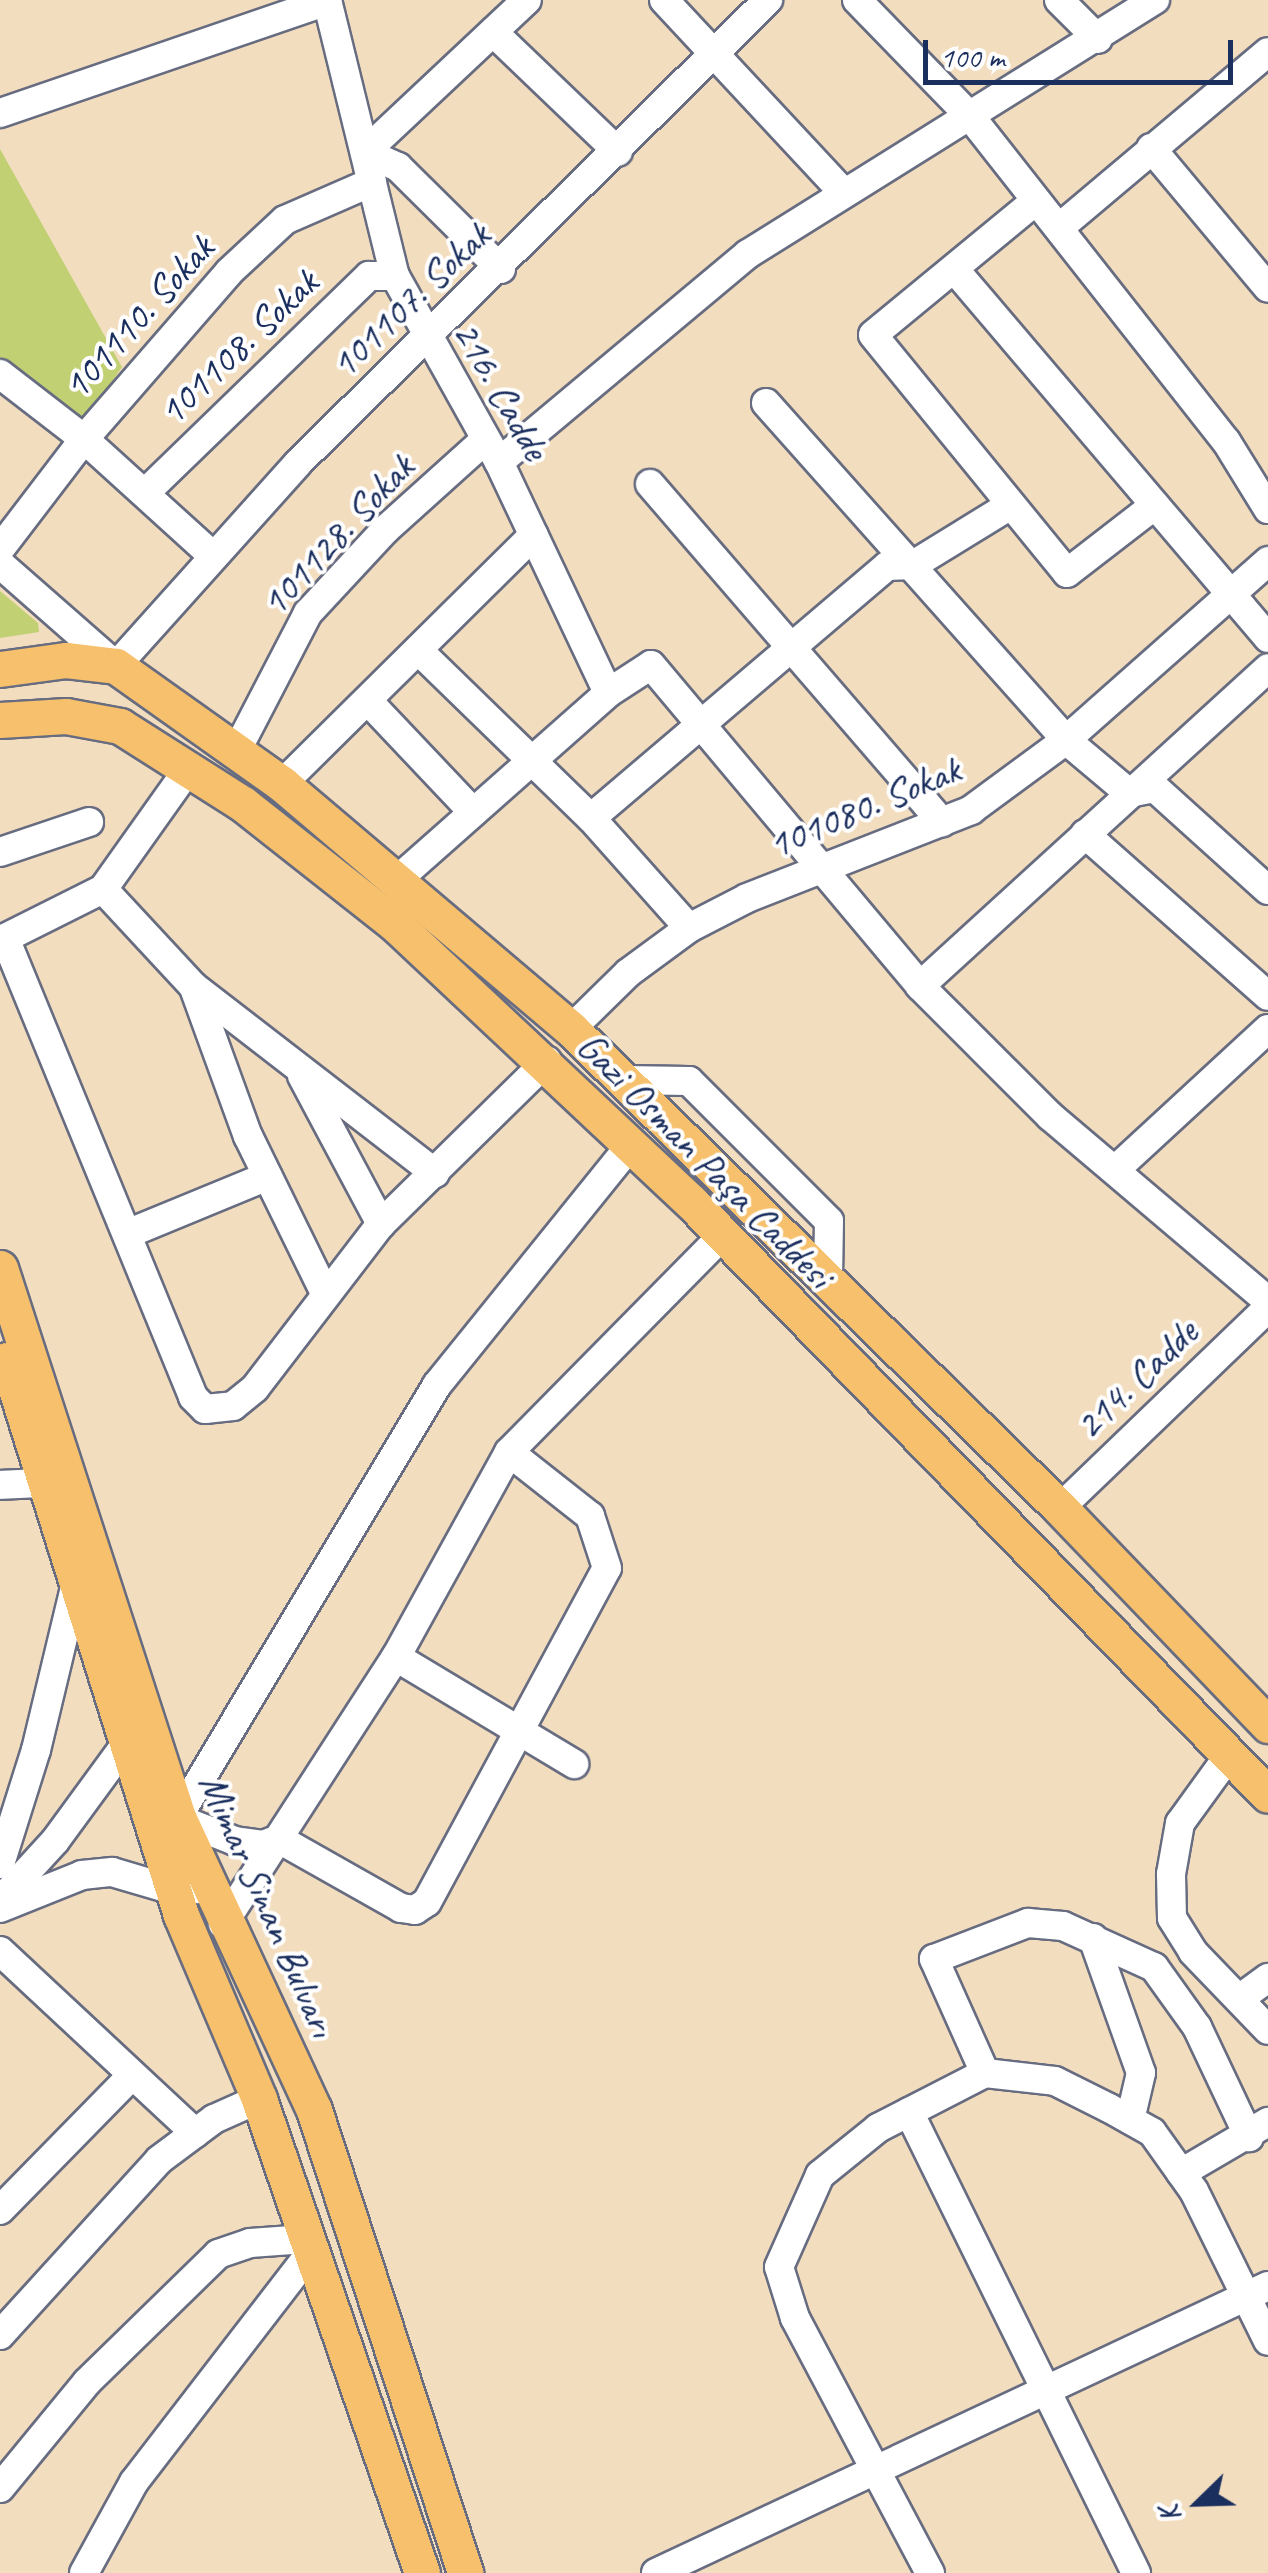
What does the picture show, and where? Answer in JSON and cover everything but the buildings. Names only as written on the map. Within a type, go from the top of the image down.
[{"type":"main road","name":"Gazi Osman Paşa Caddesi","points":[[0,669],[66,660],[116,666],[238,748],[282,784],[571,1029],[1060,1508],[1268,1724]]},
{"type":"main road","name":"Gazi Osman Paşa Caddesi","points":[[0,720],[66,716],[120,726],[190,768],[395,924],[546,1061],[631,1145],[1268,1795]]},
{"type":"main road","name":"Mimar Sinan Bulvarı","points":[[0,1268],[146,1715],[162,1813]]},
{"type":"main road","name":"Mimar Sinan Bulvarı","points":[[0,1340],[126,1746],[162,1813],[190,1890],[422,2573]]},
{"type":"main road","name":"Mimar Sinan Bulvarı","points":[[190,1890],[223,1924],[314,2110],[464,2573]]},
{"type":"street","points":[[0,112],[327,0]]},
{"type":"street","name":"216. Cadde","points":[[327,0],[395,276],[424,337],[492,452],[534,534],[608,693]]},
{"type":"street","points":[[502,269],[462,223],[398,167],[364,152],[528,0]]},
{"type":"street","points":[[664,0],[844,193]]},
{"type":"street","name":"101107. Sokak","points":[[116,666],[211,554],[424,337],[502,269],[768,0]]},
{"type":"street","points":[[857,0],[970,116],[1033,203],[1059,228],[1226,441],[1268,509]]},
{"type":"street","points":[[1059,0],[1098,39]]},
{"type":"street","name":"101128. Sokak","points":[[238,748],[308,613],[385,530],[748,254],[1155,0]]},
{"type":"street","points":[[493,32],[618,152]]},
{"type":"street","points":[[1059,228],[1268,52]]},
{"type":"street","points":[[1151,148],[1268,288]]},
{"type":"street","name":"101110. Sokak","points":[[0,549],[84,439],[229,272],[285,220],[372,182]]},
{"type":"street","points":[[1033,203],[873,335],[1068,573],[1155,505]]},
{"type":"street","points":[[955,270],[1268,638]]},
{"type":"street","name":"101108. Sokak","points":[[145,493],[369,276],[395,276]]},
{"type":"street","points":[[0,374],[84,439],[211,554]]},
{"type":"street","points":[[766,403],[1066,740],[1129,793]]},
{"type":"street","points":[[650,484],[942,822]]},
{"type":"street","points":[[590,818],[888,566],[913,565],[1010,506]]},
{"type":"street","points":[[282,784],[534,534]]},
{"type":"street","name":"101080. Sokak","points":[[571,1029],[628,973],[689,928],[972,810],[1066,740],[1268,561]]},
{"type":"street","name":"Gazi Osman Paşa Caddesi","points":[[0,564],[116,666]]},
{"type":"street","points":[[418,650],[590,818],[689,928]]},
{"type":"street","points":[[397,880],[608,693],[650,665],[800,837],[821,871],[920,986],[1050,1116],[1268,1304]]},
{"type":"street","points":[[920,986],[1268,668]]},
{"type":"street","points":[[368,701],[473,812]]},
{"type":"street","points":[[190,768],[103,889],[2,933],[192,1397],[205,1409],[233,1406],[255,1388],[381,1224],[546,1061]]},
{"type":"street","points":[[1129,793],[1155,788],[1268,890]]},
{"type":"street","points":[[0,852],[89,822]]},
{"type":"street","points":[[1085,834],[1268,996]]},
{"type":"street","points":[[103,889],[193,986],[435,1173]]},
{"type":"street","points":[[193,986],[268,1176],[326,1295]]},
{"type":"street","points":[[1114,1170],[1268,1030]]},
{"type":"street","points":[[296,1064],[381,1224]]},
{"type":"street","points":[[509,1452],[590,1516],[607,1568],[427,1902],[415,1910],[280,1839],[263,1845],[235,1841],[162,1813],[436,1386],[631,1145]]},
{"type":"street","points":[[126,1234],[268,1176]]},
{"type":"street","points":[[223,1924],[396,1657],[509,1452],[722,1236]]},
{"type":"street","name":"214. Cadde","points":[[1060,1508],[1268,1304]]},
{"type":"street","points":[[0,1485],[43,1483]]},
{"type":"street","points":[[0,1864],[36,1750],[75,1587]]},
{"type":"street","points":[[396,1657],[574,1764]]},
{"type":"street","points":[[0,1904],[126,1746],[146,1715]]},
{"type":"street","points":[[1230,1754],[1180,1823],[1172,1918],[1192,1952],[1268,2030]]},
{"type":"street","points":[[0,1904],[82,1876],[112,1872],[190,1890]]},
{"type":"street","points":[[985,2072],[934,1959],[1028,1923],[1063,1926],[1154,1967],[1197,2027],[1258,2130],[1181,2174]]},
{"type":"street","points":[[1092,1938],[1142,2073],[1130,2120]]},
{"type":"street","points":[[0,1952],[195,2133]]},
{"type":"street","points":[[1239,1999],[1268,1978]]},
{"type":"street","points":[[930,2573],[880,2468],[795,2318],[779,2267],[820,2175],[909,2112],[985,2072],[1055,2081],[1152,2132],[1258,2290],[1268,2341]]},
{"type":"street","points":[[0,2210],[132,2075]]},
{"type":"street","points":[[0,2334],[159,2160],[195,2133],[259,2099]]},
{"type":"street","points":[[909,2112],[1050,2389],[1136,2573]]},
{"type":"street","points":[[0,2488],[87,2382],[218,2254],[250,2243],[309,2245]]},
{"type":"street","points":[[84,2573],[134,2482],[309,2245]]},
{"type":"street","points":[[656,2573],[1258,2290]]},
{"type":"green space","points":[[0,149],[122,367],[83,424],[0,357]]},
{"type":"green space","points":[[0,591],[38,623],[39,632],[0,638]]}]
